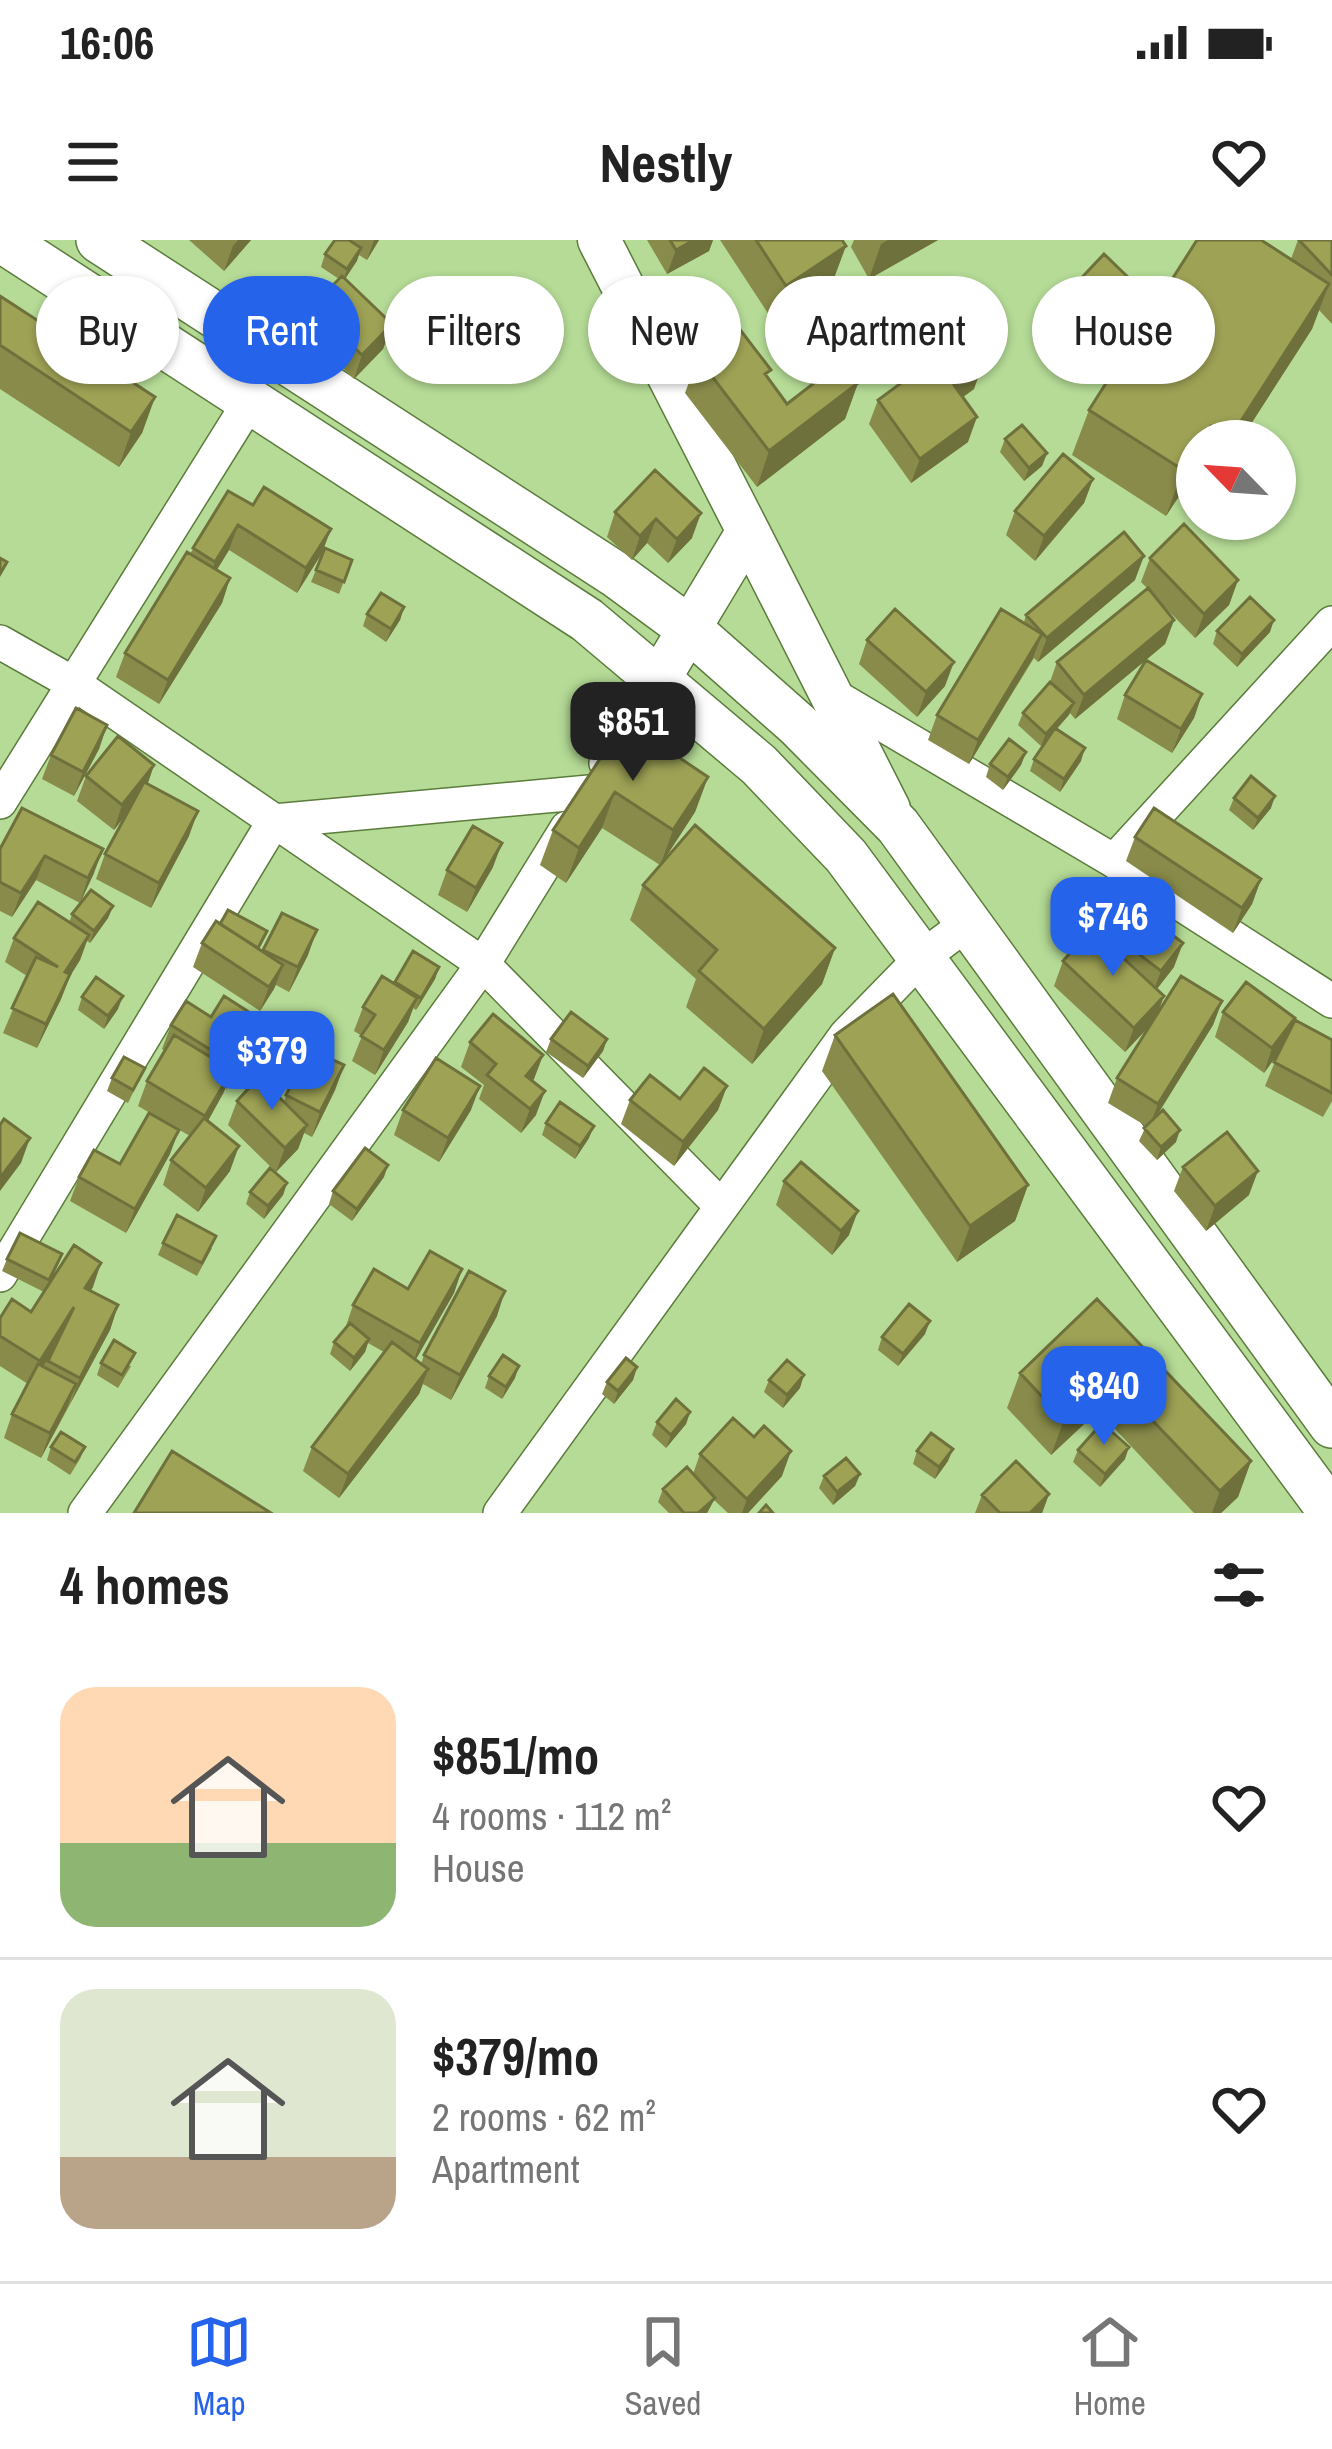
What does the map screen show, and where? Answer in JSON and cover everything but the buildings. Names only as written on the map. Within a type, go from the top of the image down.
[{"type":"main road","points":[[2,240],[587,620],[759,765],[846,856],[1332,1513]]},
{"type":"main road","points":[[99,240],[615,574],[687,627],[798,725],[898,826],[1332,1425]]},
{"type":"street","points":[[600,240],[898,826]]},
{"type":"street","points":[[0,802],[250,401]]},
{"type":"street","points":[[85,1513],[483,964],[748,531]]},
{"type":"street","points":[[1114,861],[1332,623]]},
{"type":"street","points":[[0,642],[76,685],[483,964],[721,1206]]},
{"type":"street","points":[[831,694],[1114,861],[1332,1000]]},
{"type":"street","points":[[274,820],[589,792]]},
{"type":"street","points":[[0,1274],[274,820]]},
{"type":"street","points":[[500,1513],[846,1035],[921,958],[968,923]]}]
